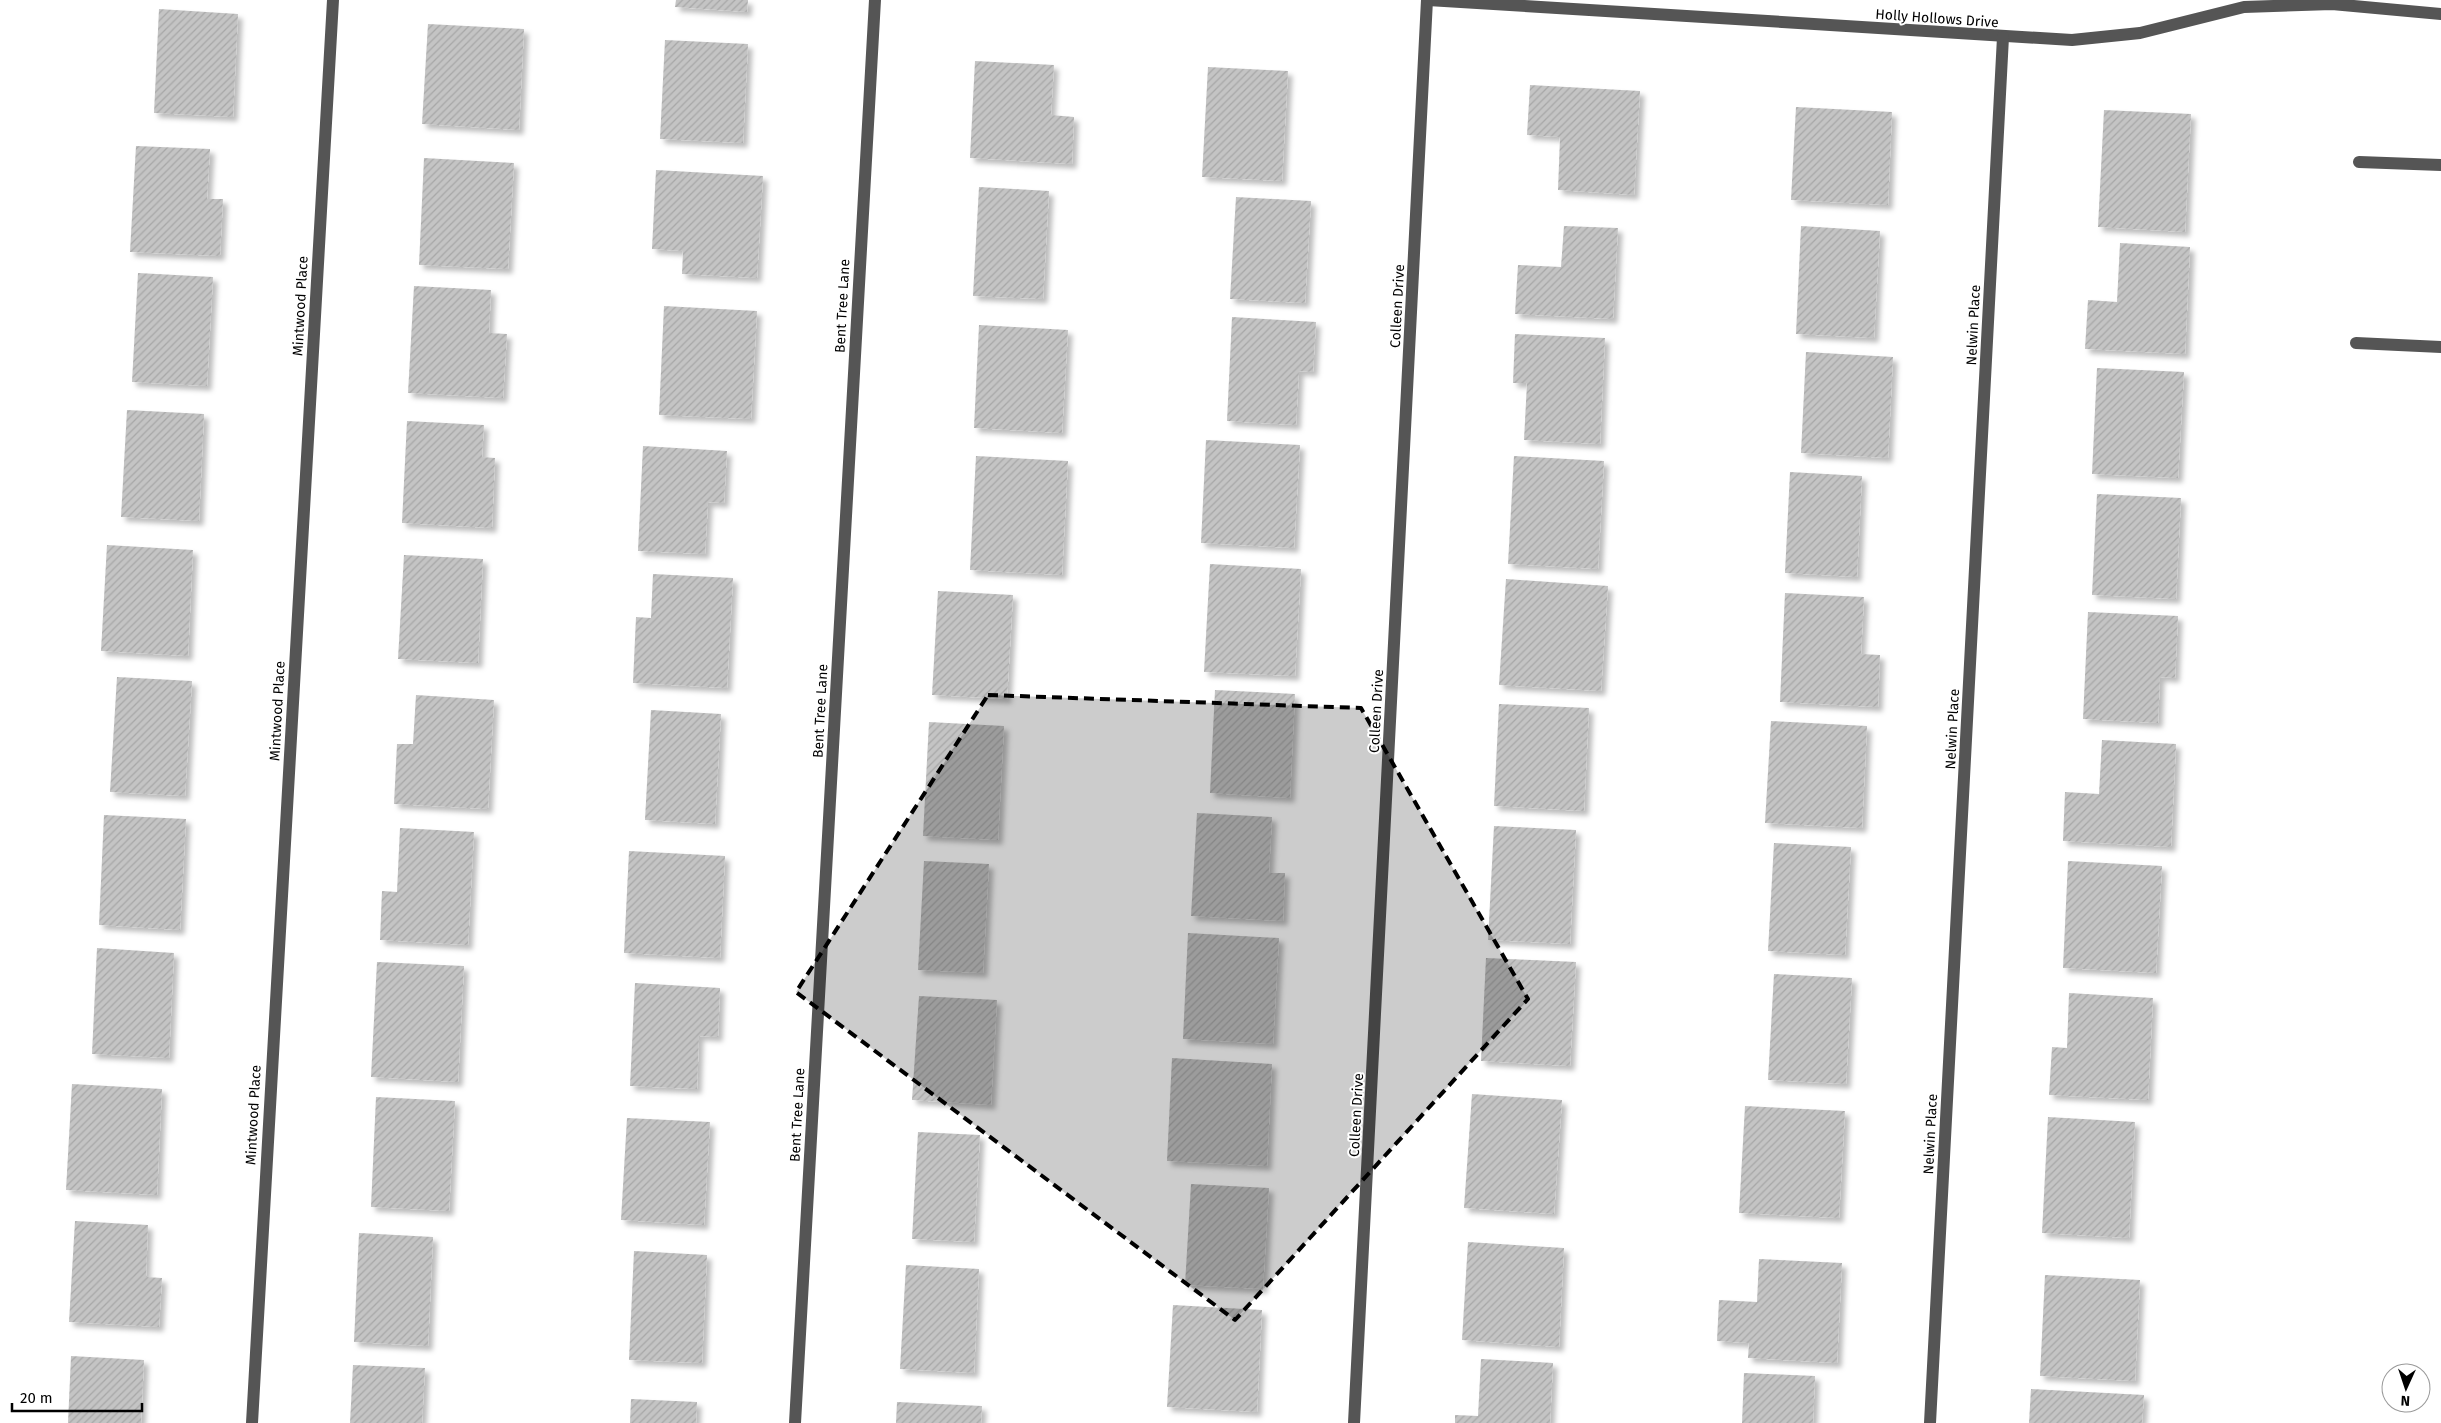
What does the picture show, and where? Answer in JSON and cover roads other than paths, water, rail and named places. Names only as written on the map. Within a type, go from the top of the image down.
[{"type":"street","name":"Mintwood Place","points":[[252,1423],[333,0]]},
{"type":"street","name":"Bent Tree Lane","points":[[795,1423],[875,0]]},
{"type":"street","name":"Holly Hollows Drive","points":[[1427,0],[2072,40],[2140,33],[2244,7],[2332,4],[2441,14]]},
{"type":"street","name":"Colleen Drive","points":[[1354,1423],[1427,0]]},
{"type":"street","name":"Nelwin Place","points":[[1930,1423],[2003,37]]},
{"type":"street","points":[[2359,162],[2441,165]]},
{"type":"street","points":[[2356,343],[2441,347]]}]
